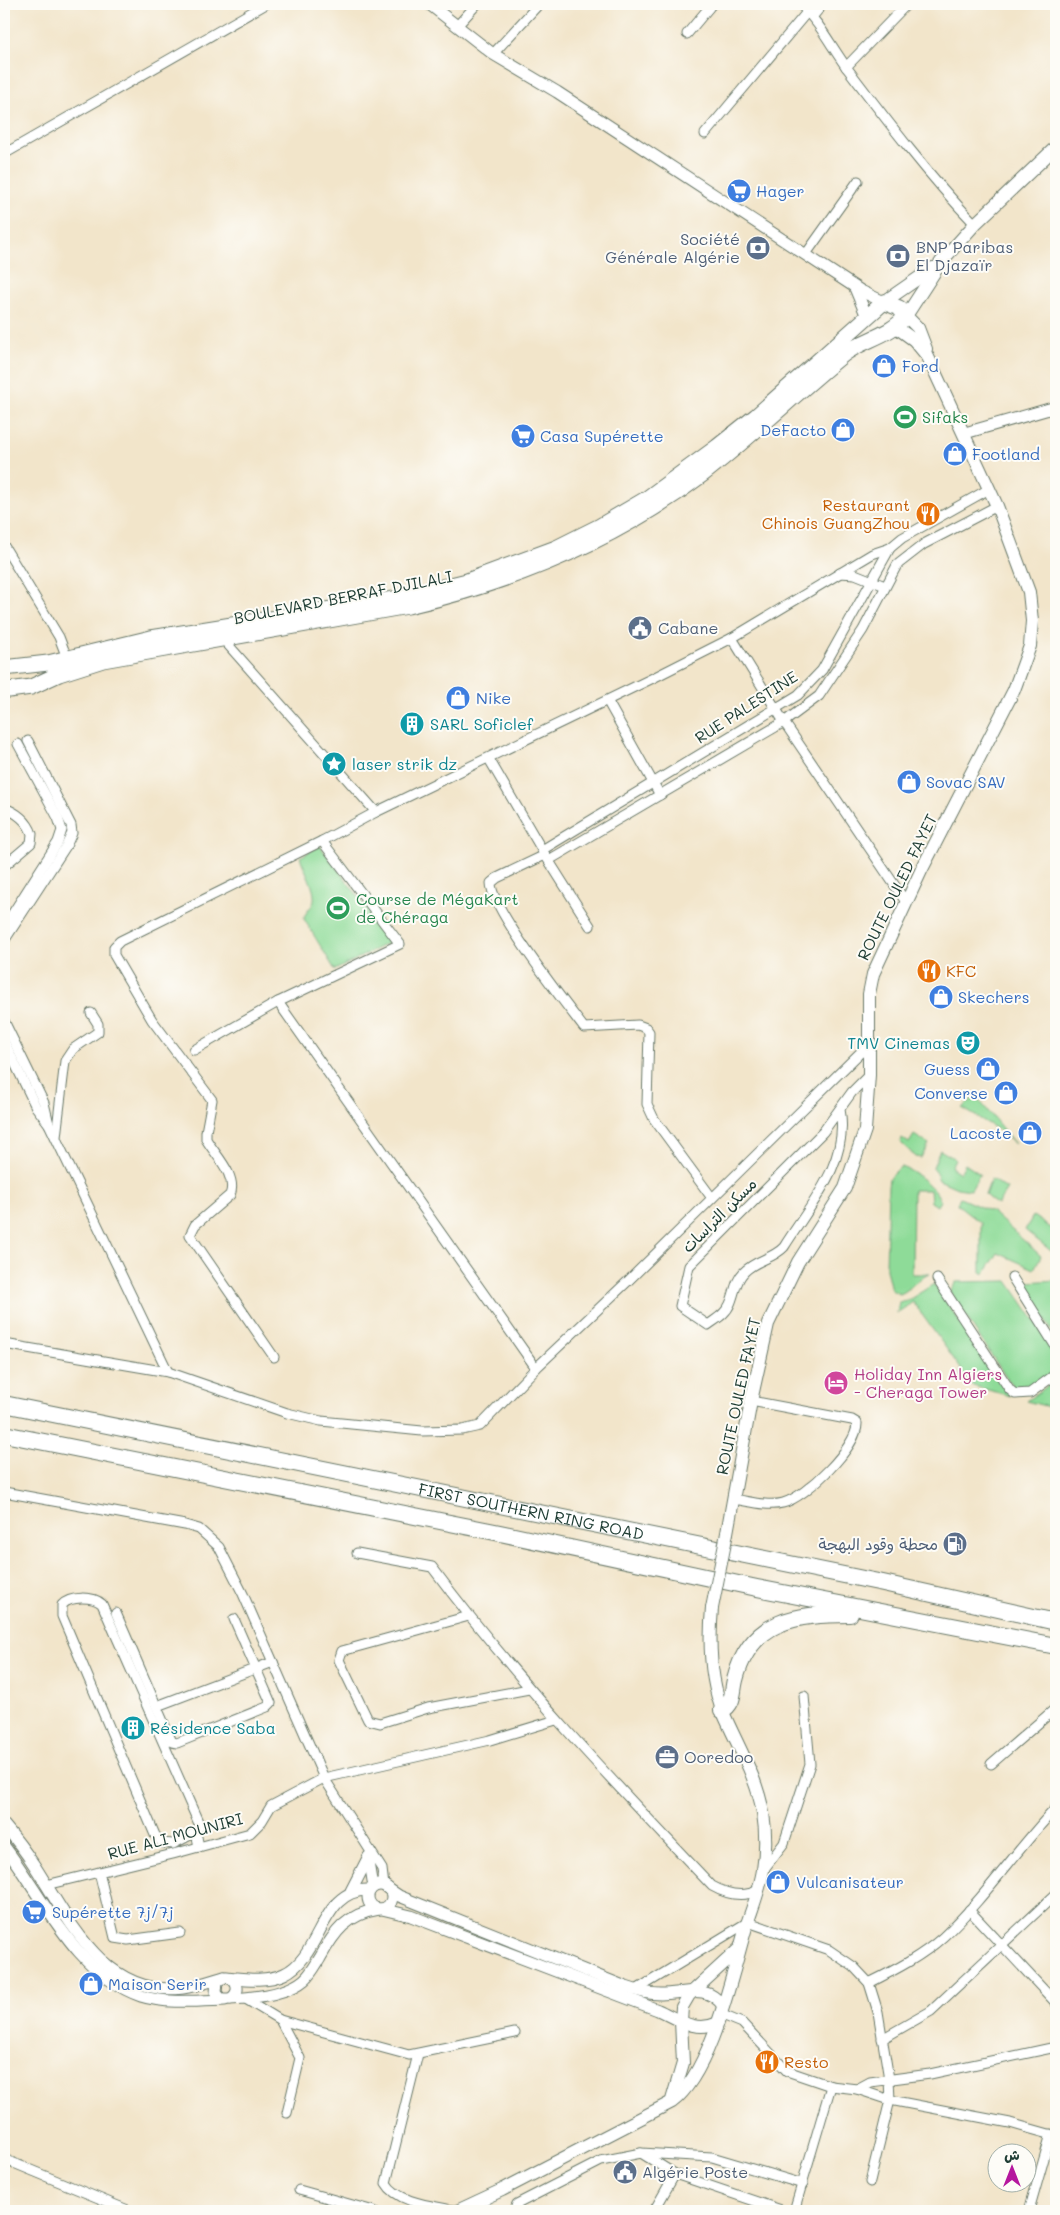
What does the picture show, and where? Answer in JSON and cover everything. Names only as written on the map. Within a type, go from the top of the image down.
[{"type":"highway","name":"BOULEVARD BERRAF DJILALI","points":[[4,668],[37,665],[151,638],[394,599],[467,581],[556,548],[600,526],[646,499],[694,464],[756,416],[854,331],[884,302]]},
{"type":"highway","points":[[884,302],[894,305],[901,322]]},
{"type":"highway","name":"BOULEVARD BERRAF DJILALI","points":[[6,694],[31,687],[66,671],[103,660],[440,598],[519,573],[594,542],[662,502],[701,475],[844,354],[901,322]]},
{"type":"highway","points":[[4,668],[10,680],[6,694]]},
{"type":"highway","name":"FIRST SOUTHERN RING ROAD","points":[[4,1404],[883,1583],[1056,1622]]},
{"type":"highway","name":"FIRST SOUTHERN RING ROAD","points":[[4,1434],[888,1614],[1056,1646]]},
{"type":"highway","points":[[722,1710],[730,1704],[739,1666],[748,1650],[761,1634],[777,1623],[808,1614],[888,1614]]},
{"type":"main road","points":[[901,322],[941,262],[975,224],[1056,146]]},
{"type":"main road","points":[[884,302],[941,262]]},
{"type":"main road","name":"ROUTE OULED FAYET","points":[[457,2211],[511,2186],[672,2102],[685,2091],[694,2078],[720,2014],[763,1872],[765,1834],[760,1798],[722,1710],[711,1655],[710,1632],[712,1608],[751,1401],[768,1324],[798,1262],[846,1188],[865,1130],[869,1075],[870,994],[873,974],[906,902],[1014,690],[1030,646],[1032,621],[1029,592],[997,506],[965,433],[928,357],[901,322]]},
{"type":"main road","points":[[672,2102],[683,2063],[682,2007],[694,1991],[715,1974],[741,1948]]},
{"type":"street","points":[[4,154],[266,4]]},
{"type":"street","points":[[429,4],[494,54],[557,92],[757,225],[806,254],[854,286],[884,302]]},
{"type":"street","points":[[457,26],[476,4]]},
{"type":"street","points":[[494,54],[539,4]]},
{"type":"street","points":[[686,34],[712,4]]},
{"type":"street","points":[[800,4],[811,14],[846,66],[941,189],[975,224]]},
{"type":"street","points":[[705,134],[811,14],[823,4]]},
{"type":"street","points":[[846,66],[907,4]]},
{"type":"street","points":[[806,254],[858,181]]},
{"type":"street","points":[[854,286],[867,317]]},
{"type":"street","points":[[965,433],[1056,408]]},
{"type":"street","name":"RUE PALESTINE","points":[[546,855],[653,783],[798,695],[822,670],[890,548],[902,538],[989,489]]},
{"type":"street","name":"RUE PALESTINE","points":[[546,855],[660,795],[784,722],[819,696],[863,630],[897,564],[907,555],[997,506]]},
{"type":"street","points":[[4,546],[59,637],[67,658]]},
{"type":"street","points":[[274,1357],[190,1235],[195,1225],[230,1195],[233,1188],[230,1177],[206,1139],[212,1100],[152,1020],[114,955],[114,947],[120,941],[322,841],[376,812],[608,702],[732,638],[872,554],[890,548]]},
{"type":"street","points":[[840,573],[855,574],[884,586]]},
{"type":"street","points":[[732,638],[784,722],[906,902]]},
{"type":"street","points":[[223,639],[376,812]]},
{"type":"street","points":[[608,702],[660,795]]},
{"type":"street","points":[[4,941],[66,846],[72,833],[69,818],[28,740]]},
{"type":"street","points":[[4,926],[58,842],[62,830],[58,818],[18,744]]},
{"type":"street","points":[[490,759],[590,926]]},
{"type":"street","points":[[4,808],[12,811],[24,820],[32,834],[31,843],[4,866]]},
{"type":"street","points":[[194,1050],[278,1002],[400,944],[322,841]]},
{"type":"street","points":[[546,855],[497,878],[491,883],[495,899],[524,946],[584,1028],[638,1025],[646,1028],[649,1032],[647,1104],[654,1120],[712,1198]]},
{"type":"street","points":[[278,1002],[536,1368]]},
{"type":"street","points":[[56,1138],[65,1061],[73,1049],[98,1032],[99,1026],[91,1013]]},
{"type":"street","points":[[4,1021],[44,1103],[49,1124]]},
{"type":"street","points":[[4,1041],[36,1107],[49,1124],[56,1138],[168,1372]]},
{"type":"street","points":[[4,1344],[168,1372],[287,1413],[321,1421],[354,1426],[445,1432],[480,1426],[536,1368],[868,1045]]},
{"type":"street","name":"مسكن التراسات","points":[[840,1109],[842,1134],[832,1169],[818,1195],[784,1247],[777,1255],[744,1271],[738,1280],[725,1313],[708,1325],[680,1306],[689,1266],[823,1132],[840,1109],[869,1075]]},
{"type":"street","points":[[1012,1277],[1056,1347]]},
{"type":"street","points":[[937,1280],[1010,1390],[1015,1394],[1030,1393],[1056,1374]]},
{"type":"street","points":[[733,1499],[781,1504],[797,1499],[811,1488],[853,1441],[857,1428],[857,1423],[852,1420],[751,1401]]},
{"type":"street","points":[[4,1492],[199,1529],[210,1537],[226,1559],[324,1778],[368,1853],[382,1869],[379,1888],[368,1896],[370,1904],[380,1909],[420,1919],[658,2010],[681,2021],[702,2027],[720,2014]]},
{"type":"street","points":[[357,1554],[432,1567],[469,1616],[556,1720],[712,1886],[730,1894],[753,1893],[758,1890]]},
{"type":"street","points":[[196,1832],[173,1844],[162,1843],[155,1835],[62,1616],[62,1605],[66,1600],[72,1598],[98,1600],[102,1604],[200,1826],[196,1832],[199,1847]]},
{"type":"street","points":[[116,1613],[172,1742],[180,1743],[269,1706],[270,1697],[234,1619]]},
{"type":"street","points":[[469,1616],[342,1651],[340,1660],[368,1720],[380,1723],[428,1708],[529,1689]]},
{"type":"street","points":[[157,1706],[273,1662]]},
{"type":"street","points":[[763,1872],[784,1843],[810,1764],[804,1696]]},
{"type":"street","points":[[991,1764],[1056,1708]]},
{"type":"street","name":"RUE ALI MOUNIRI","points":[[46,1884],[250,1833],[262,1821],[271,1806],[324,1778],[490,1740],[556,1720]]},
{"type":"street","points":[[869,1982],[903,1966],[934,1943],[969,1910],[1056,1808]]},
{"type":"street","points":[[4,1825],[34,1864],[81,1938],[96,1957],[132,1980],[150,1986],[183,1988],[226,1977],[262,1979],[285,1974],[306,1955],[326,1917],[351,1891],[368,1853]]},
{"type":"street","points":[[4,1846],[70,1942],[86,1961],[104,1976],[141,1996],[162,2000],[227,2000],[244,1998],[297,1985],[306,1979],[334,1933],[343,1923],[355,1915],[380,1909],[390,1902],[391,1894],[379,1888],[368,1853]]},
{"type":"street","points":[[99,1872],[115,1938],[128,1940],[180,1934]]},
{"type":"street","points":[[351,1891],[379,1888],[636,1990],[660,1994],[694,1991],[708,1993],[720,2014],[742,2023],[787,2071],[832,2086],[857,2089],[890,2100],[1010,2122],[1054,2135],[1029,2211]]},
{"type":"street","points":[[882,2038],[931,2011],[1056,1894]]},
{"type":"street","points":[[969,1910],[1056,2003]]},
{"type":"street","points":[[636,1990],[748,1922],[829,1950],[854,1967],[869,1982],[878,2012],[889,2080],[890,2100],[870,2182]]},
{"type":"street","points":[[226,1977],[234,1980],[238,1987],[236,1995],[227,2000],[218,1996],[215,1989],[217,1982],[226,1977]]},
{"type":"street","points":[[244,1998],[280,2020],[409,2055],[515,2033]]},
{"type":"street","points":[[280,2020],[300,2058],[287,2113]]},
{"type":"street","points":[[857,2089],[870,2082],[930,2074],[1056,2047]]},
{"type":"street","points":[[418,2054],[386,2183],[389,2188],[406,2199],[457,2211]]},
{"type":"street","points":[[794,2211],[832,2086]]},
{"type":"street","points":[[514,2211],[517,2204],[601,2161],[640,2153],[712,2157],[803,2184]]},
{"type":"street","points":[[640,2153],[675,2174],[784,2211]]},
{"type":"street","points":[[4,2159],[130,2211]]},
{"type":"street","points":[[654,2211],[675,2174]]},
{"type":"street","points":[[299,2190],[374,2211]]},
{"type":"green space","name":"Course de MégaKart de Chéraga","points":[[320,846],[392,941],[335,970],[304,919],[314,901],[314,896],[312,885],[300,857]]},
{"type":"green space","points":[[976,1096],[1015,1144],[999,1130],[962,1108]]},
{"type":"green space","points":[[914,1135],[929,1144],[921,1158],[916,1157],[900,1142],[902,1138],[909,1143]]},
{"type":"green space","points":[[940,1150],[955,1159],[951,1167],[960,1173],[965,1164],[980,1174],[971,1190],[957,1188],[939,1180],[933,1167]]},
{"type":"green space","points":[[900,1167],[905,1168],[924,1180],[935,1191],[940,1201],[937,1206],[931,1202],[930,1190],[913,1190],[912,1274],[930,1274],[900,1294],[891,1290],[886,1269],[889,1178]]},
{"type":"green space","points":[[991,1179],[1007,1189],[997,1205],[985,1195]]},
{"type":"green space","points":[[960,1198],[992,1212],[1041,1256],[1034,1269],[998,1253],[985,1273],[981,1273],[981,1223],[957,1204]]},
{"type":"green space","points":[[1033,1216],[1051,1228],[1056,1223],[1056,1255],[1025,1230]]},
{"type":"green space","points":[[1056,1280],[1056,1337],[1024,1289],[1026,1282]]},
{"type":"green space","points":[[1008,1281],[1056,1351],[1056,1370],[1041,1382],[1024,1390],[1013,1388],[950,1292],[956,1282]]},
{"type":"green space","points":[[934,1284],[1010,1396],[959,1382],[961,1369],[913,1302],[897,1313],[899,1302],[910,1299]]},
{"type":"green space","points":[[1056,1380],[1053,1408],[1026,1401]]},
{"type":"place","name":"Hager","points":[[739,191]]},
{"type":"place","name":"Société Générale Algérie","points":[[758,248]]},
{"type":"place","name":"BNP Paribas El Djazaïr","points":[[898,256]]},
{"type":"place","name":"Ford","points":[[884,366]]},
{"type":"place","name":"Sifaks","points":[[905,417]]},
{"type":"place","name":"DeFacto","points":[[843,430]]},
{"type":"place","name":"Casa Supérette","points":[[523,436]]},
{"type":"place","name":"Footland","points":[[955,454]]},
{"type":"place","name":"Restaurant Chinois GuangZhou","points":[[928,514]]},
{"type":"place","name":"Cabane","points":[[640,628]]},
{"type":"place","name":"Nike","points":[[458,698]]},
{"type":"place","name":"SARL Soficlef","points":[[412,724]]},
{"type":"place","name":"laser strik dz","points":[[334,764]]},
{"type":"place","name":"Sovac SAV","points":[[909,782]]},
{"type":"place","name":"Course de MégaKart de Chéraga","points":[[338,908]]},
{"type":"place","name":"KFC","points":[[929,971]]},
{"type":"place","name":"Skechers","points":[[941,997]]},
{"type":"place","name":"TMV Cinemas","points":[[968,1043]]},
{"type":"place","name":"Guess","points":[[988,1069]]},
{"type":"place","name":"Converse","points":[[1006,1093]]},
{"type":"place","name":"Lacoste","points":[[1030,1133]]},
{"type":"place","name":"Holiday Inn Algiers - Cheraga Tower","points":[[836,1383]]},
{"type":"place","name":"محطة وقود البهجة","points":[[955,1544]]},
{"type":"place","name":"Résidence Saba","points":[[133,1728]]},
{"type":"place","name":"Ooredoo","points":[[667,1757]]},
{"type":"place","name":"Vulcanisateur","points":[[778,1882]]},
{"type":"place","name":"Supérette 7j/7j","points":[[34,1912]]},
{"type":"place","name":"Maison Serir","points":[[91,1984]]},
{"type":"place","name":"Resto","points":[[767,2062]]},
{"type":"place","name":"Algérie Poste","points":[[625,2172]]}]
